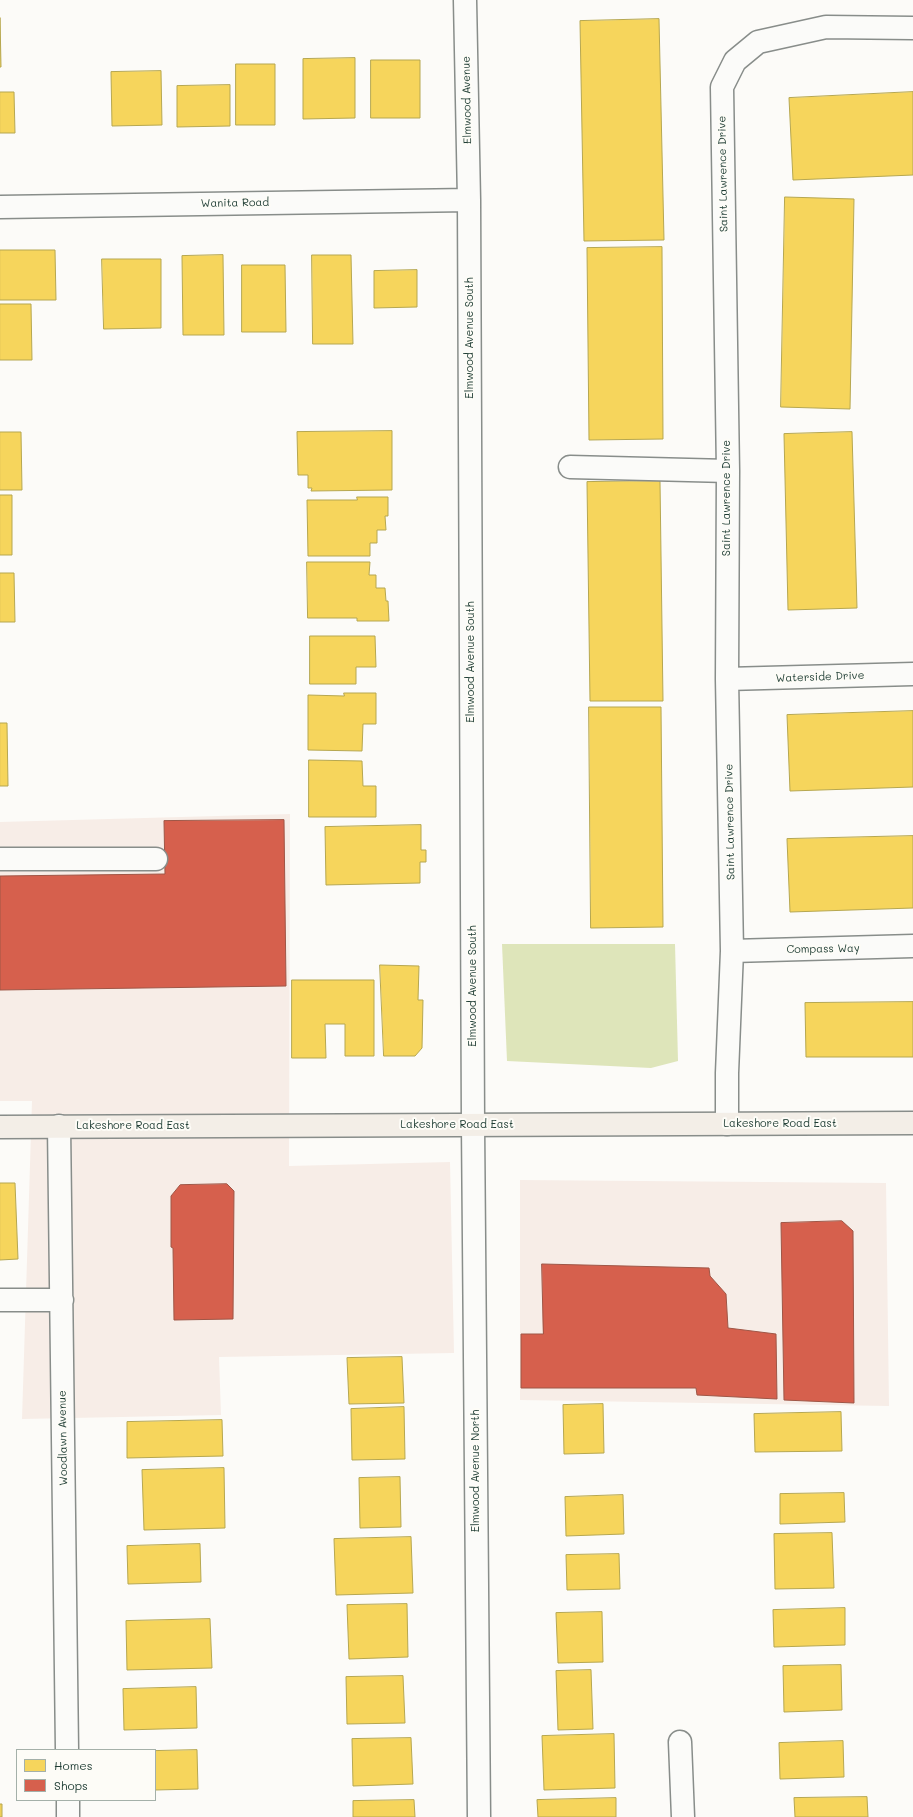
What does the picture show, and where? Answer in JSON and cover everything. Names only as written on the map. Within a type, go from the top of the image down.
[{"type":"main road","name":"Lakeshore Road East","points":[[0,1127],[913,1123]]},
{"type":"street","name":"Elmwood Avenue","points":[[465,0],[470,200]]},
{"type":"street","name":"Saint Lawrence Drive","points":[[727,1124],[727,1073],[732,950],[727,679],[728,471],[722,87],[735,61],[758,42],[826,27],[913,28]]},
{"type":"street","name":"Wanita Road","points":[[0,207],[470,200]]},
{"type":"street","name":"Elmwood Avenue South","points":[[470,200],[473,1125]]},
{"type":"street","points":[[570,467],[728,471]]},
{"type":"street","name":"Waterside Drive","points":[[727,679],[913,674]]},
{"type":"street","points":[[0,859],[156,859]]},
{"type":"street","name":"Compass Way","points":[[732,950],[913,946]]},
{"type":"street","name":"Elmwood Avenue North","points":[[473,1125],[479,1817]]},
{"type":"street","name":"Woodlawn Avenue","points":[[59,1126],[67,1749]]},
{"type":"street","points":[[0,1300],[62,1300]]},
{"type":"street","points":[[680,1742],[683,1817]]},
{"type":"street","points":[[68,1801],[68,1817]]},
{"type":"shaded area","points":[[290,814],[289,1166],[450,1162],[454,1353],[219,1357],[221,1415],[22,1419],[32,1101],[0,1101],[0,822]]},
{"type":"shaded area","points":[[520,1180],[886,1183],[889,1406],[520,1400]]},
{"type":"green space","points":[[502,944],[675,944],[678,1061],[651,1068],[507,1061]]},
{"type":"building: Homes","points":[[0,18],[1,67],[0,67]]},
{"type":"building: Homes","points":[[659,19],[664,240],[584,241],[580,21]]},
{"type":"building: Homes","points":[[355,58],[355,118],[303,119],[303,59]]},
{"type":"building: Homes","points":[[371,60],[420,60],[420,118],[371,118]]},
{"type":"building: Homes","points":[[236,64],[275,64],[275,125],[236,125]]},
{"type":"building: Homes","points":[[161,71],[162,125],[112,126],[111,72]]},
{"type":"building: Homes","points":[[230,85],[230,126],[177,127],[177,86]]},
{"type":"building: Homes","points":[[0,92],[14,92],[15,133],[0,133]]},
{"type":"building: Homes","points":[[913,92],[913,175],[793,180],[789,98]]},
{"type":"building: Homes","points":[[785,197],[854,199],[850,409],[781,407]]},
{"type":"building: Homes","points":[[662,247],[663,439],[589,440],[587,248]]},
{"type":"building: Homes","points":[[0,250],[55,250],[56,300],[0,300]]},
{"type":"building: Homes","points":[[223,255],[224,335],[183,335],[182,256]]},
{"type":"building: Homes","points":[[312,255],[351,255],[353,344],[313,344]]},
{"type":"building: Homes","points":[[102,259],[161,259],[161,328],[104,329]]},
{"type":"building: Homes","points":[[242,265],[285,265],[286,332],[242,332]]},
{"type":"building: Homes","points":[[417,270],[417,307],[374,308],[374,271]]},
{"type":"building: Homes","points":[[0,304],[31,304],[32,360],[0,360]]},
{"type":"building: Homes","points":[[392,431],[392,490],[311,491],[312,488],[308,488],[308,475],[298,475],[297,432]]},
{"type":"building: Homes","points":[[0,432],[21,432],[22,490],[0,490]]},
{"type":"building: Homes","points":[[852,432],[857,608],[788,610],[784,434]]},
{"type":"building: Homes","points":[[660,481],[663,701],[590,701],[587,482]]},
{"type":"building: Homes","points":[[0,495],[12,495],[12,555],[0,555]]},
{"type":"building: Homes","points":[[357,497],[388,497],[388,516],[385,516],[386,530],[377,530],[377,543],[370,543],[370,556],[308,556],[307,500],[357,500]]},
{"type":"building: Homes","points":[[307,562],[370,562],[369,575],[376,575],[376,588],[385,588],[386,601],[388,601],[389,621],[357,621],[357,618],[308,618]]},
{"type":"building: Homes","points":[[0,573],[14,573],[15,622],[0,622]]},
{"type":"building: Homes","points":[[310,636],[375,636],[376,667],[356,667],[356,684],[310,684]]},
{"type":"building: Homes","points":[[344,693],[376,693],[376,724],[363,724],[362,751],[308,750],[308,695],[344,696]]},
{"type":"building: Homes","points":[[589,707],[661,707],[663,927],[591,928]]},
{"type":"building: Homes","points":[[913,711],[913,787],[790,791],[787,715]]},
{"type":"building: Homes","points":[[0,723],[7,723],[8,786],[0,786]]},
{"type":"building: Homes","points":[[309,760],[362,761],[363,786],[376,786],[376,817],[309,817]]},
{"type":"building: Homes","points":[[421,825],[421,850],[426,850],[426,862],[420,862],[420,883],[326,885],[325,827]]},
{"type":"building: Homes","points":[[913,836],[913,908],[790,912],[787,839]]},
{"type":"building: Homes","points":[[380,965],[419,966],[418,1000],[423,1000],[422,1048],[415,1056],[384,1056]]},
{"type":"building: Homes","points":[[292,980],[374,980],[374,1056],[345,1056],[345,1024],[325,1024],[326,1058],[292,1058]]},
{"type":"building: Homes","points":[[913,1002],[913,1057],[806,1057],[805,1003]]},
{"type":"building: Homes","points":[[0,1183],[15,1183],[18,1259],[0,1260]]},
{"type":"building: Homes","points":[[402,1357],[404,1403],[349,1404],[347,1358]]},
{"type":"building: Homes","points":[[603,1404],[604,1453],[564,1454],[563,1405]]},
{"type":"building: Homes","points":[[404,1407],[405,1459],[352,1460],[351,1409]]},
{"type":"building: Homes","points":[[841,1412],[842,1451],[755,1452],[754,1414]]},
{"type":"building: Homes","points":[[222,1420],[223,1456],[127,1458],[127,1422]]},
{"type":"building: Homes","points":[[224,1468],[225,1528],[144,1530],[142,1470]]},
{"type":"building: Homes","points":[[400,1477],[401,1527],[360,1528],[359,1478]]},
{"type":"building: Homes","points":[[844,1493],[845,1522],[780,1524],[780,1494]]},
{"type":"building: Homes","points":[[623,1495],[624,1534],[566,1536],[565,1497]]},
{"type":"building: Homes","points":[[832,1533],[834,1588],[775,1589],[774,1534]]},
{"type":"building: Homes","points":[[411,1537],[413,1593],[336,1595],[334,1539]]},
{"type":"building: Homes","points":[[200,1544],[201,1582],[128,1584],[127,1546]]},
{"type":"building: Homes","points":[[619,1554],[620,1589],[567,1590],[566,1555]]},
{"type":"building: Homes","points":[[407,1604],[408,1657],[349,1659],[347,1605]]},
{"type":"building: Homes","points":[[845,1608],[845,1645],[774,1647],[773,1610]]},
{"type":"building: Homes","points":[[602,1612],[603,1662],[558,1663],[556,1613]]},
{"type":"building: Homes","points":[[210,1619],[212,1668],[127,1670],[126,1621]]},
{"type":"building: Homes","points":[[841,1665],[842,1710],[784,1712],[783,1666]]},
{"type":"building: Homes","points":[[591,1670],[593,1729],[558,1730],[556,1671]]},
{"type":"building: Homes","points":[[403,1676],[405,1723],[347,1724],[346,1677]]},
{"type":"building: Homes","points":[[196,1687],[197,1728],[124,1730],[123,1689]]},
{"type":"building: Homes","points":[[614,1734],[615,1788],[544,1790],[542,1736]]},
{"type":"building: Homes","points":[[411,1738],[413,1784],[353,1786],[352,1739]]},
{"type":"building: Homes","points":[[843,1741],[844,1777],[780,1779],[779,1743]]},
{"type":"building: Homes","points":[[197,1750],[198,1789],[156,1790],[156,1751]]},
{"type":"building: Homes","points":[[867,1797],[868,1817],[795,1817],[794,1798]]},
{"type":"building: Homes","points":[[616,1798],[616,1817],[538,1817],[537,1800]]},
{"type":"building: Homes","points":[[414,1800],[415,1817],[353,1817],[353,1801]]},
{"type":"building: Homes","points":[[0,1804],[2,1804],[2,1817],[0,1817]]},
{"type":"building: Shops","points":[[284,820],[286,986],[0,990],[0,876],[165,874],[164,821]]},
{"type":"building: Shops","points":[[227,1184],[234,1191],[233,1319],[174,1320],[173,1248],[171,1247],[171,1196],[180,1185]]},
{"type":"building: Shops","points":[[842,1221],[853,1231],[854,1403],[784,1400],[781,1223]]},
{"type":"building: Shops","points":[[542,1264],[709,1268],[710,1276],[726,1294],[728,1328],[776,1334],[777,1399],[697,1395],[696,1388],[521,1388],[521,1334],[543,1334]]}]
